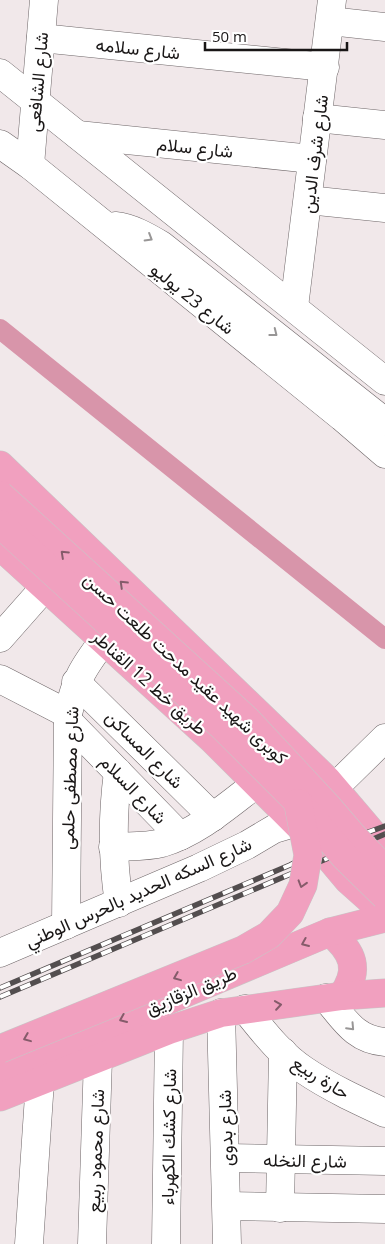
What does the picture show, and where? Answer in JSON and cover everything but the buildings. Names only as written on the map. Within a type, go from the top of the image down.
[{"type":"main road","points":[[0,465],[330,784],[385,848]]},
{"type":"main road","name":"كوبرى شهيد عقيد مدحت طلعت حسن","points":[[0,495],[247,720],[385,870]]},
{"type":"main road","name":"كوبرى شهيد عقيد مدحت طلعت حسن","points":[[0,524],[224,727],[289,817],[345,857],[385,896]]},
{"type":"main road","name":"طريق خط 12 القناطر","points":[[0,546],[213,740],[289,817]]},
{"type":"main road","points":[[289,817],[322,849],[348,880],[385,913]]},
{"type":"main road","points":[[0,1049],[243,950],[269,935],[290,912],[303,885],[308,855],[289,817]]},
{"type":"main road","name":"طريق الزقازيق","points":[[0,1071],[330,932],[385,918]]},
{"type":"main road","points":[[330,932],[343,943],[351,956],[353,970],[350,984],[334,997]]},
{"type":"main road","name":"طريق الزقازيق","points":[[0,1097],[169,1030],[233,1011],[334,997],[385,993]]},
{"type":"street","name":"شارع الشافعى","points":[[30,165],[18,88],[44,0]]},
{"type":"street","points":[[331,11],[385,26]]},
{"type":"street","name":"شارع شرف الدين","points":[[294,307],[331,11]]},
{"type":"street","name":"شارع سلامه","points":[[32,40],[325,67]]},
{"type":"street","points":[[18,88],[385,380]]},
{"type":"street","points":[[317,118],[385,125]]},
{"type":"street","name":"شارع سلام","points":[[78,135],[312,159]]},
{"type":"street","name":"شارع 23 يوليو","points":[[0,144],[30,165],[342,417],[385,454]]},
{"type":"street","points":[[308,200],[385,208]]},
{"type":"street","points":[[103,225],[124,227],[144,234],[161,245],[385,422]]},
{"type":"street","points":[[0,638],[45,587]]},
{"type":"street","name":"شارع مصطفى حلمى","points":[[66,925],[68,718],[76,682],[83,667],[104,640]]},
{"type":"street","name":"شارع السلام","points":[[0,679],[68,718],[180,836]]},
{"type":"street","name":"شارع المساكن","points":[[76,682],[213,817]]},
{"type":"street","name":"شارع السكه الحديد بالحرس الوطني","points":[[0,952],[207,864],[289,817],[370,748],[385,723]]},
{"type":"street","points":[[118,772],[113,809],[113,847],[119,903]]},
{"type":"street","points":[[113,847],[161,843],[180,836],[213,817],[256,784]]},
{"type":"street","points":[[334,997],[356,1033],[365,1038],[385,1042]]},
{"type":"street","name":"حارة ربيع","points":[[233,1011],[303,1069],[385,1113]]},
{"type":"street","name":"شارع بدوى","points":[[227,1244],[226,1158],[233,1011]]},
{"type":"street","name":"شارع كشك الكهرباء","points":[[166,1244],[169,1030]]},
{"type":"street","points":[[280,1208],[283,1052]]},
{"type":"street","name":"شارع محمود ربيع","points":[[92,1244],[98,1058]]},
{"type":"street","points":[[29,1244],[40,1080]]},
{"type":"street","name":"شارع النخله","points":[[226,1158],[385,1161]]},
{"type":"street","points":[[227,1206],[385,1209]]},
{"type":"waterway","points":[[0,329],[385,639]]},
{"type":"railway","points":[[0,988],[290,865],[322,849],[385,826]]},
{"type":"railway","points":[[0,997],[385,834]]}]
